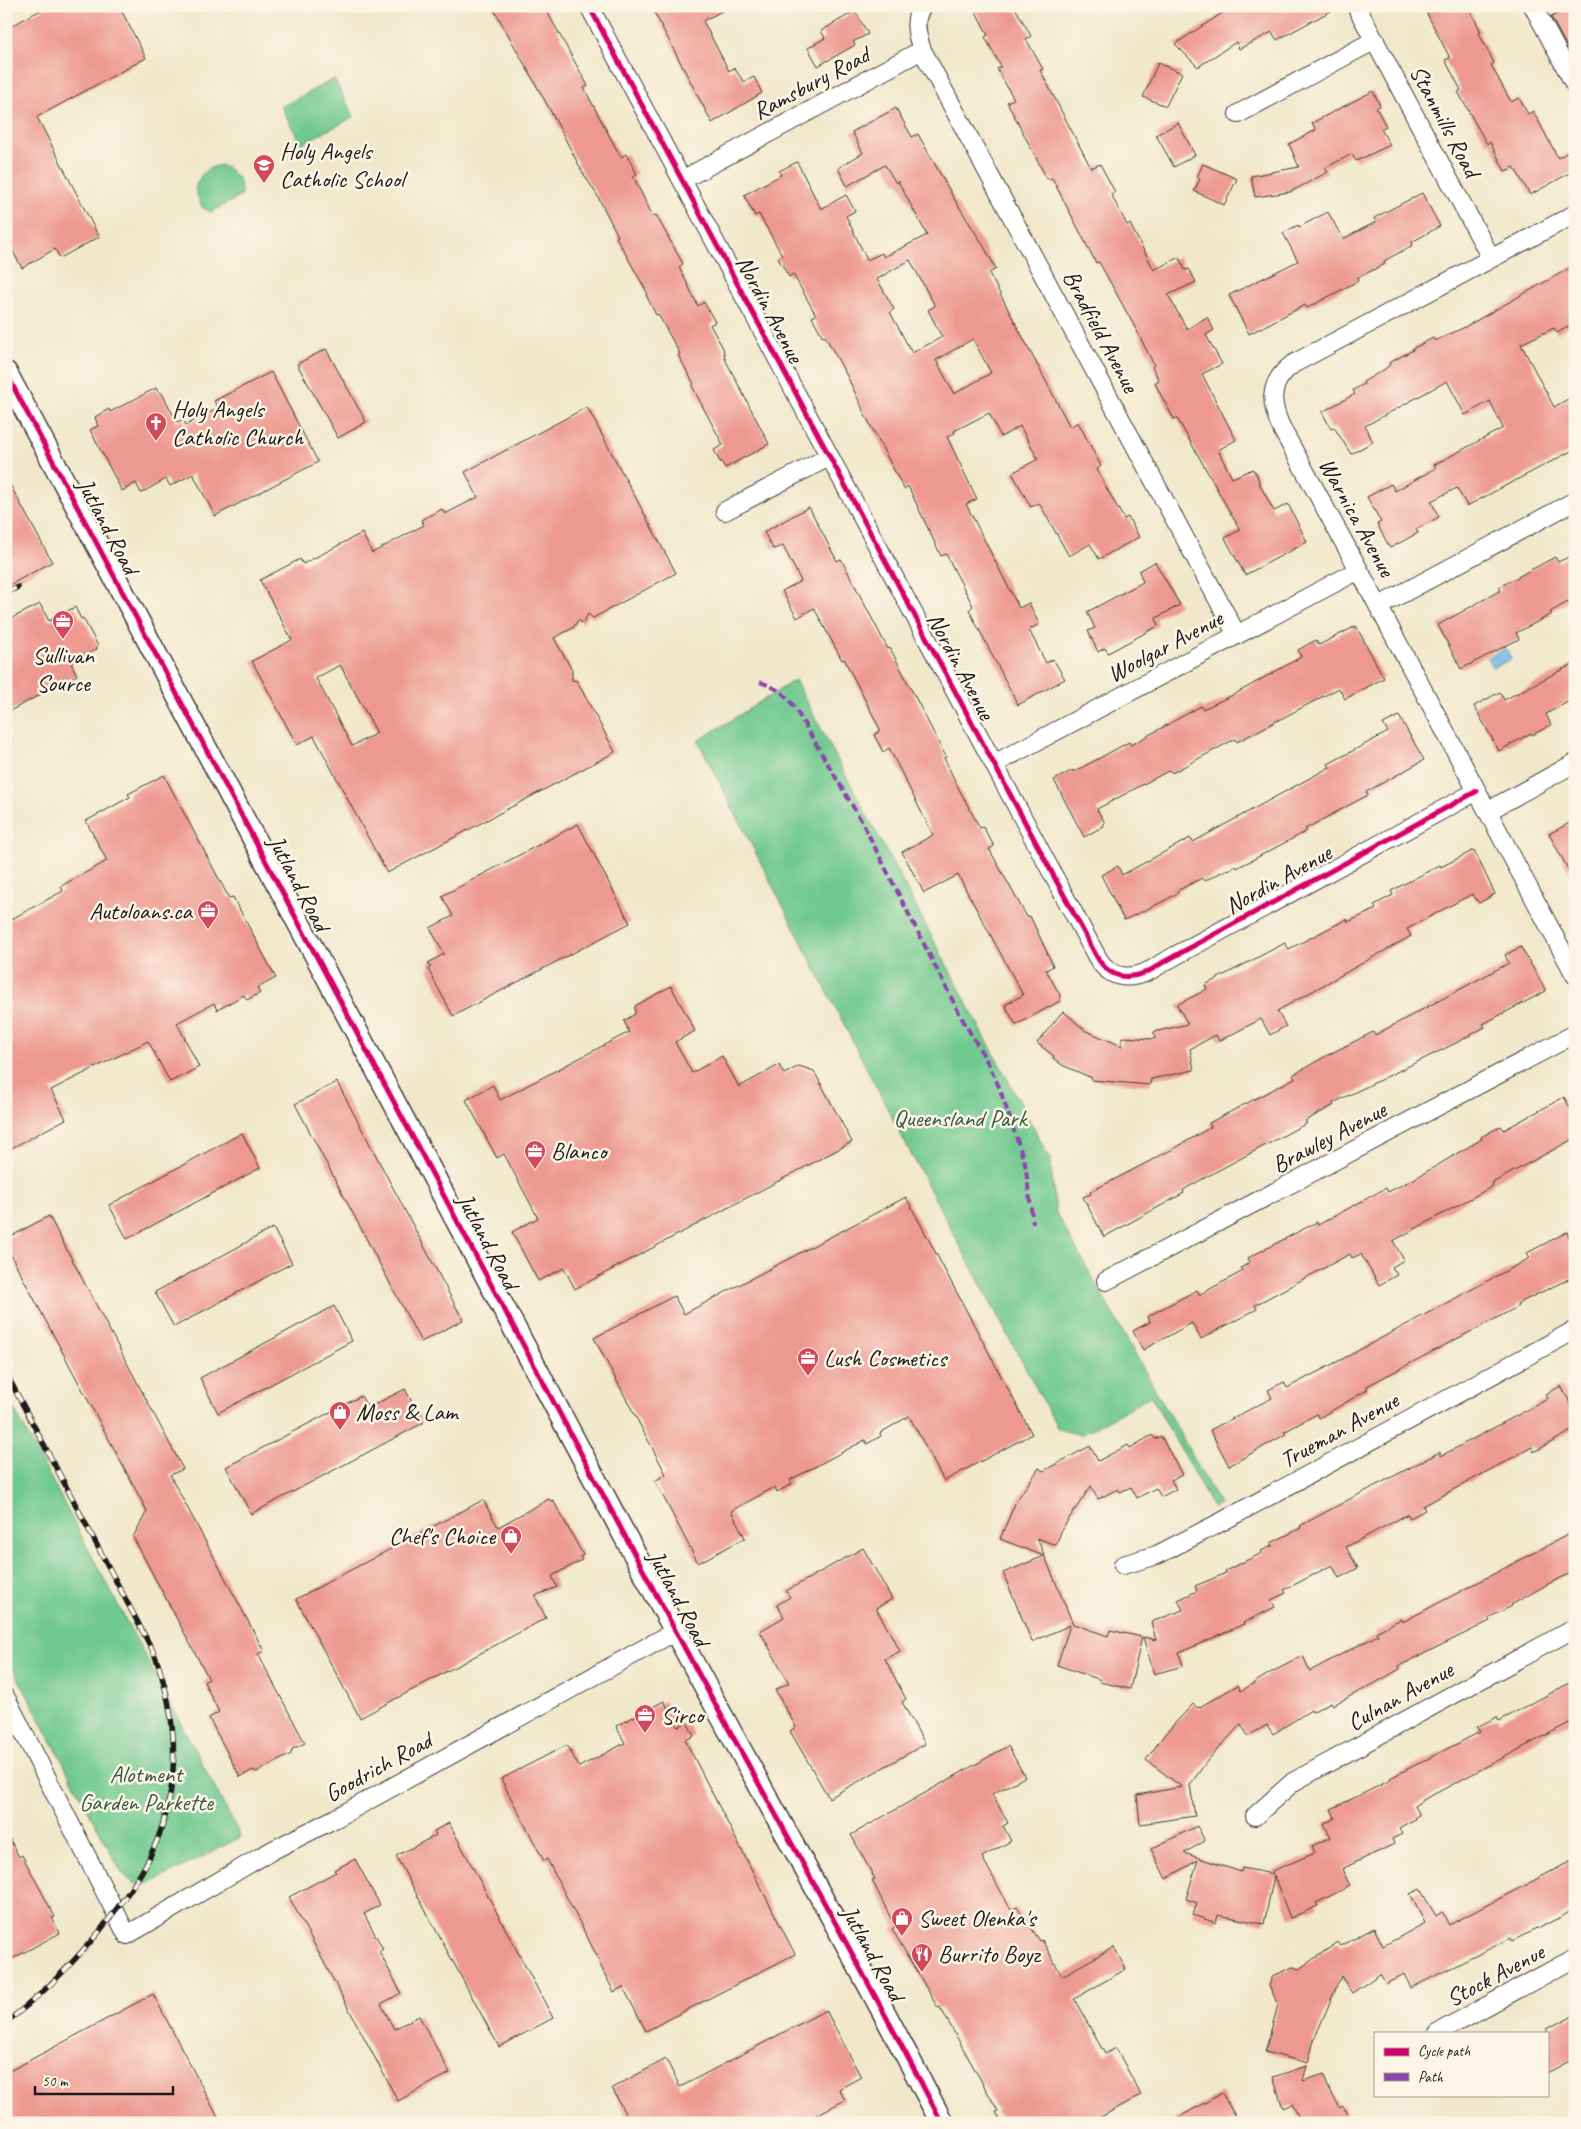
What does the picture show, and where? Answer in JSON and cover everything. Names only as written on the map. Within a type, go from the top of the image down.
[{"type":"street","name":"Nordin Avenue","points":[[589,6],[1101,965],[1111,974],[1131,976],[1148,974],[1162,962],[1477,791]]},
{"type":"street","points":[[922,50],[916,29],[920,10],[923,6]]},
{"type":"street","name":"Stanmills Road","points":[[1356,6],[1492,258]]},
{"type":"street","points":[[1533,6],[1575,85]]},
{"type":"street","points":[[1238,114],[1375,40]]},
{"type":"street","name":"Ramsbury Road","points":[[682,180],[922,50]]},
{"type":"street","name":"Bradfield Avenue","points":[[922,50],[1237,635]]},
{"type":"street","name":"Warnica Avenue","points":[[1575,214],[1293,364],[1278,380],[1273,394],[1276,417],[1575,975]]},
{"type":"street","name":"Jutland Road","points":[[6,373],[676,1631],[893,2026],[942,2123]]},
{"type":"street","points":[[725,510],[829,457]]},
{"type":"street","points":[[1378,606],[1575,501]]},
{"type":"street","name":"Woolgar Avenue","points":[[994,764],[1359,570]]},
{"type":"street","points":[[1488,811],[1575,763]]},
{"type":"street","name":"Brawley Avenue","points":[[1106,1282],[1575,1034]]},
{"type":"street","name":"Trueman Avenue","points":[[1123,1565],[1157,1555],[1223,1521],[1575,1330]]},
{"type":"street","name":"Culnan Avenue","points":[[1254,1816],[1293,1782],[1575,1628]]},
{"type":"street","name":"Goodrich Road","points":[[6,1698],[127,1935],[271,1851],[336,1818],[676,1631]]},
{"type":"street","name":"Stock Avenue","points":[[1439,2032],[1575,1958]]},
{"type":"green space","points":[[334,79],[354,117],[301,144],[281,107]]},
{"type":"green space","points":[[222,165],[237,177],[241,196],[211,212],[202,207],[195,189],[204,172],[212,167]]},
{"type":"green space","name":"Queensland Park","points":[[795,680],[1050,1159],[1056,1213],[1220,1505],[1213,1508],[1151,1396],[1081,1435],[1058,1429],[902,1137],[698,741]]},
{"type":"green space","name":"Alotment Garden Parkette","points":[[6,1394],[241,1837],[149,1884],[133,1883],[121,1872],[6,1655]]},
{"type":"water","points":[[1506,648],[1511,659],[1493,668],[1487,658]]},
{"type":"building","points":[[48,6],[119,6],[146,58],[37,117],[99,237],[60,258],[55,249],[22,268],[6,239],[6,29]]},
{"type":"building","points":[[492,6],[544,6],[588,86],[584,88],[621,157],[626,154],[637,174],[633,176],[653,217],[656,215],[683,264],[679,267],[698,306],[704,302],[715,322],[710,325],[723,348],[725,359],[769,444],[725,468],[720,462],[714,450],[723,445],[692,386],[694,384],[678,355],[680,354],[658,314],[656,315],[646,295],[648,294],[616,237],[618,236],[597,195],[583,173]]},
{"type":"building","points":[[651,6],[731,6],[703,21],[729,71],[734,68],[744,82],[754,77],[762,93],[712,123]]},
{"type":"building","points":[[986,6],[1014,6],[1031,36],[1026,39],[1043,69],[1040,70],[1091,168],[1100,164],[1115,192],[1111,194],[1127,225],[1130,224],[1154,270],[1179,257],[1185,270],[1189,269],[1196,282],[1168,295],[1187,329],[1207,317],[1214,330],[1206,335],[1222,364],[1202,374],[1236,440],[1218,450],[1232,478],[1253,469],[1256,472],[1260,485],[1274,511],[1288,504],[1307,542],[1245,575],[1225,538],[1240,530],[1177,418],[1174,419],[1163,399],[1155,383],[1159,380],[1152,367],[1154,365],[1137,331],[1099,262],[1096,263],[1052,178],[1047,179],[1007,102],[1014,99],[997,69],[1001,67],[985,37],[988,35],[976,12]]},
{"type":"building","points":[[1233,6],[1340,6],[1277,40],[1272,32],[1239,49],[1236,42],[1198,67],[1175,44]]},
{"type":"building","points":[[1423,6],[1468,6],[1494,63],[1491,65],[1511,102],[1519,98],[1528,114],[1533,111],[1558,158],[1570,151],[1575,159],[1575,170],[1530,195],[1514,167],[1505,171],[1490,142],[1487,144],[1458,92],[1461,90],[1445,60],[1450,58]]},
{"type":"building","points":[[1556,6],[1575,6],[1575,62],[1551,17],[1559,13]]},
{"type":"building","points":[[855,11],[868,34],[853,42],[855,45],[818,66],[808,48],[825,38],[821,31]]},
{"type":"building","points":[[1158,63],[1182,73],[1166,106],[1143,97]]},
{"type":"building","points":[[1373,91],[1380,106],[1376,108],[1386,126],[1381,129],[1390,145],[1356,161],[1352,154],[1325,168],[1328,172],[1290,192],[1255,197],[1251,176],[1299,167],[1289,144],[1316,130],[1312,123]]},
{"type":"building","points":[[896,108],[912,137],[918,134],[996,269],[989,273],[1070,427],[1078,422],[1101,466],[1097,469],[1102,480],[1124,519],[1128,517],[1139,537],[1099,559],[1090,544],[1069,556],[1039,503],[1031,507],[1012,473],[1038,459],[1020,426],[1001,437],[989,413],[954,431],[955,433],[947,437],[977,499],[966,504],[1019,608],[1029,603],[1039,624],[1029,630],[1046,663],[1053,659],[1065,679],[1018,705],[969,610],[973,606],[946,554],[941,556],[908,486],[904,489],[847,376],[812,317],[816,315],[793,274],[789,277],[778,258],[782,255],[759,214],[755,216],[744,195],[781,175],[779,171],[797,162],[821,209],[846,195],[855,211],[846,216],[867,260],[882,253],[884,257],[927,235],[898,181],[896,183],[885,165],[847,186],[838,168],[863,153],[852,132]],"holes":[[[910,260],[935,306],[928,310],[942,337],[912,353],[890,312],[894,309],[877,279]],[[973,339],[991,373],[954,394],[936,360]]]},
{"type":"building","points":[[1178,123],[1195,155],[1174,167],[1156,135]]},
{"type":"building","points":[[1203,164],[1237,179],[1224,205],[1194,191],[1200,179],[1197,177]]},
{"type":"building","points":[[1422,193],[1440,226],[1412,242],[1413,245],[1384,261],[1385,264],[1357,278],[1358,281],[1307,308],[1305,305],[1249,334],[1229,295],[1298,261],[1283,233],[1328,212],[1343,239],[1376,222],[1374,218]]},
{"type":"building","points":[[1575,265],[1575,323],[1557,333],[1554,328],[1521,344],[1554,407],[1575,395],[1575,449],[1467,506],[1457,488],[1431,501],[1439,517],[1416,529],[1418,533],[1390,548],[1377,524],[1381,522],[1367,497],[1391,484],[1395,491],[1436,468],[1434,465],[1503,428],[1490,401],[1465,415],[1447,381],[1365,426],[1373,442],[1351,454],[1334,427],[1331,429],[1322,412],[1355,394],[1353,390],[1364,384],[1363,382],[1385,369],[1390,365],[1389,363],[1412,349],[1433,338],[1435,341],[1465,327]]},
{"type":"building","points":[[326,349],[366,422],[338,438],[297,364]]},
{"type":"building","name":"Holy Angels Catholic Church","points":[[271,372],[318,462],[215,516],[193,474],[170,486],[166,479],[141,493],[136,483],[122,491],[90,430],[98,426],[95,417],[109,409],[110,412],[156,388],[158,392],[162,393],[177,422],[183,419],[186,425],[218,408],[214,401]]},
{"type":"building","points":[[587,407],[676,573],[593,618],[588,614],[583,623],[578,620],[573,628],[554,638],[572,670],[572,680],[577,681],[615,752],[387,873],[314,736],[297,745],[252,661],[292,640],[260,580],[300,559],[303,564],[362,533],[372,553],[424,525],[421,520],[442,509],[445,514],[478,497],[465,472]],"holes":[[[340,665],[377,733],[352,746],[316,678]]]},
{"type":"building","points":[[6,477],[52,562],[6,587]]},
{"type":"building","points":[[809,507],[837,561],[841,559],[888,649],[890,648],[946,757],[944,758],[959,789],[980,828],[983,827],[994,846],[989,849],[1027,917],[1030,916],[1052,963],[1053,966],[1046,970],[1060,995],[1060,1001],[1016,1025],[1005,1005],[1023,995],[958,875],[924,893],[902,852],[933,835],[889,748],[883,752],[874,735],[880,729],[844,659],[842,660],[814,608],[797,618],[782,591],[801,581],[783,546],[773,549],[764,532]]},
{"type":"building","points":[[1575,554],[1575,598],[1550,612],[1552,614],[1516,633],[1519,639],[1461,669],[1438,625],[1501,590],[1499,587],[1555,557],[1558,562]]},
{"type":"building","points":[[1155,562],[1180,605],[1156,618],[1158,626],[1108,653],[1105,648],[1098,652],[1088,631],[1095,628],[1087,612],[1143,582],[1139,571]]},
{"type":"building","points":[[40,604],[49,621],[75,607],[98,646],[96,647],[97,649],[71,663],[77,675],[6,713],[6,621]]},
{"type":"building","points":[[1356,626],[1384,678],[1345,699],[1339,688],[1237,742],[1235,739],[1172,773],[1170,770],[1097,809],[1105,823],[1104,826],[1084,837],[1054,780],[1073,770],[1074,772],[1129,742],[1131,745],[1201,706],[1203,709],[1235,694],[1301,657],[1298,650],[1316,640],[1319,645]]},
{"type":"building","points":[[1575,663],[1575,698],[1546,714],[1551,725],[1532,735],[1531,733],[1499,751],[1474,706],[1500,692],[1504,700]]},
{"type":"building","points":[[1399,716],[1424,760],[1366,792],[1368,795],[1305,829],[1307,831],[1237,868],[1236,866],[1228,869],[1204,881],[1202,878],[1177,891],[1178,893],[1164,901],[1124,920],[1101,875],[1118,866],[1122,875],[1190,838],[1193,842],[1330,767],[1328,764],[1388,732],[1383,724]]},
{"type":"building","points":[[164,775],[229,898],[233,897],[276,978],[257,988],[260,993],[247,1000],[244,995],[217,1010],[214,1003],[177,1023],[199,1067],[170,1082],[148,1041],[51,1090],[66,1119],[6,1151],[6,922],[63,891],[61,886],[107,861],[86,821],[130,797],[128,794]]},
{"type":"building","points":[[1575,820],[1575,882],[1549,834]]},
{"type":"building","points":[[578,824],[630,923],[453,1016],[428,969],[431,967],[428,963],[444,954],[430,928],[453,916],[442,896]]},
{"type":"building","points":[[1474,850],[1495,894],[1479,903],[1472,894],[1407,929],[1411,936],[1277,1011],[1286,1026],[1270,1035],[1261,1019],[1219,1041],[1216,1035],[1190,1049],[1194,1070],[1151,1079],[1150,1085],[1091,1080],[1092,1078],[1062,1065],[1037,1043],[1063,1011],[1086,1031],[1122,1046],[1122,1037],[1155,1039],[1154,1032],[1188,1024],[1177,1005],[1207,989],[1205,985],[1285,943],[1289,949],[1347,919],[1348,922],[1376,909],[1374,905],[1393,895],[1391,891],[1440,865],[1441,867]]},
{"type":"building","points":[[1521,947],[1546,991],[1483,1024],[1485,1027],[1456,1043],[1333,1103],[1334,1105],[1305,1121],[1307,1123],[1206,1177],[1183,1190],[1184,1193],[1104,1237],[1083,1197],[1091,1194],[1090,1192],[1177,1147],[1211,1127],[1209,1123],[1295,1078],[1293,1075],[1324,1057],[1373,1032],[1375,1035],[1509,963],[1505,955]]},
{"type":"building","points":[[671,986],[695,1031],[675,1042],[692,1073],[722,1056],[739,1087],[779,1065],[784,1074],[799,1066],[814,1071],[852,1142],[575,1289],[564,1268],[538,1281],[512,1232],[538,1218],[504,1154],[497,1158],[466,1100],[493,1085],[500,1100],[629,1032],[624,1021],[635,1014],[635,1006]]},
{"type":"building","points":[[337,1082],[463,1320],[421,1342],[295,1104]]},
{"type":"building","points":[[1564,1097],[1575,1116],[1575,1138],[1492,1183],[1493,1186],[1393,1241],[1404,1260],[1392,1267],[1397,1275],[1379,1285],[1361,1254],[1352,1258],[1350,1254],[1255,1305],[1257,1309],[1201,1339],[1192,1323],[1143,1350],[1133,1331],[1150,1322],[1148,1317],[1154,1313],[1197,1290],[1201,1294],[1243,1271],[1241,1268],[1250,1262],[1248,1258],[1317,1222],[1318,1225],[1386,1188],[1388,1192],[1414,1179],[1501,1126],[1504,1130]]},
{"type":"building","points":[[242,1133],[260,1168],[127,1239],[109,1205]]},
{"type":"building","name":"Lush Cosmetics","points":[[906,1197],[1032,1434],[944,1481],[909,1416],[880,1433],[881,1436],[867,1444],[865,1440],[790,1480],[792,1484],[777,1492],[775,1487],[731,1511],[745,1538],[698,1563],[655,1481],[666,1474],[594,1338],[674,1296],[684,1314]]},
{"type":"building","points":[[49,1216],[183,1469],[170,1475],[264,1651],[258,1654],[305,1743],[292,1749],[291,1754],[257,1772],[253,1770],[240,1777],[209,1718],[219,1712],[204,1682],[209,1679],[133,1537],[147,1511],[6,1246],[6,1239]]},
{"type":"building","points":[[273,1228],[292,1263],[174,1327],[155,1292]]},
{"type":"building","points":[[1567,1232],[1569,1237],[1575,1234],[1575,1276],[1517,1304],[1518,1306],[1510,1311],[1367,1386],[1367,1390],[1319,1418],[1317,1414],[1229,1466],[1210,1430],[1272,1398],[1268,1390],[1284,1382],[1287,1388],[1350,1355],[1530,1258],[1527,1253]]},
{"type":"building","points":[[334,1306],[352,1341],[218,1413],[200,1378]]},
{"type":"building","points":[[1561,1386],[1575,1412],[1575,1429],[1534,1452],[1532,1447],[1423,1506],[1425,1510],[1410,1518],[1408,1514],[1346,1547],[1358,1568],[1339,1578],[1332,1565],[1284,1590],[1286,1593],[1271,1600],[1275,1607],[1244,1624],[1179,1653],[1183,1666],[1154,1674],[1143,1637],[1156,1640],[1151,1622],[1183,1610],[1178,1600],[1197,1591],[1195,1586],[1226,1573],[1225,1571],[1262,1553],[1261,1551],[1272,1546],[1271,1543],[1301,1528],[1300,1526],[1348,1500],[1440,1452],[1441,1456],[1544,1401],[1548,1398],[1546,1394]]},
{"type":"building","points":[[405,1389],[423,1423],[251,1514],[226,1467],[361,1396],[368,1408]]},
{"type":"building","points":[[1152,1435],[1155,1439],[1161,1436],[1182,1475],[1171,1480],[1176,1489],[1161,1497],[1156,1488],[1137,1498],[1131,1487],[1120,1492],[1118,1489],[1098,1499],[1091,1486],[1062,1529],[1056,1545],[1037,1538],[1073,1624],[1108,1636],[1110,1630],[1142,1637],[1130,1689],[1100,1682],[1101,1680],[1057,1665],[1070,1625],[1032,1642],[1003,1573],[1044,1556],[1000,1539],[1016,1501],[1039,1468],[1043,1471],[1090,1446],[1098,1461],[1128,1445],[1130,1448]]},
{"type":"building","points":[[549,1499],[553,1500],[583,1555],[580,1557],[582,1560],[552,1576],[557,1587],[535,1596],[546,1618],[360,1718],[296,1599],[483,1500],[498,1527]]},
{"type":"building","points":[[1575,1531],[1575,1571],[1488,1618],[1490,1621],[1399,1666],[1400,1669],[1370,1686],[1333,1705],[1331,1702],[1312,1712],[1311,1710],[1273,1734],[1267,1725],[1248,1736],[1241,1724],[1207,1761],[1190,1785],[1195,1816],[1140,1824],[1137,1795],[1182,1787],[1146,1760],[1164,1735],[1193,1704],[1198,1708],[1238,1685],[1241,1691],[1303,1656],[1310,1671],[1378,1635],[1376,1632],[1401,1619],[1403,1622]]},
{"type":"building","points":[[863,1548],[892,1599],[876,1608],[900,1651],[885,1659],[906,1699],[902,1702],[925,1744],[829,1798],[790,1731],[796,1727],[775,1690],[789,1683],[760,1631],[784,1617],[777,1605],[790,1597],[786,1591]]},
{"type":"building","points":[[1575,1680],[1575,1720],[1414,1806],[1419,1815],[1399,1828],[1402,1834],[1392,1839],[1394,1844],[1342,1869],[1350,1886],[1316,1903],[1318,1906],[1290,1918],[1274,1876],[1264,1924],[1218,1915],[1216,1923],[1193,1915],[1197,1903],[1186,1899],[1198,1860],[1166,1879],[1151,1849],[1197,1826],[1205,1841],[1184,1853],[1241,1872],[1242,1868],[1273,1874],[1272,1871],[1315,1853],[1312,1846],[1331,1837],[1324,1824],[1335,1818],[1331,1809],[1391,1780],[1390,1778],[1480,1732],[1477,1727],[1497,1717],[1499,1721]]},
{"type":"building","points":[[664,1701],[678,1727],[687,1722],[694,1736],[685,1740],[795,1954],[646,2031],[623,1987],[614,1992],[547,1859],[544,1861],[501,1779],[567,1745],[579,1767],[625,1743],[616,1726]]},
{"type":"building","points":[[1008,1746],[1025,1777],[992,1794],[1008,1823],[1003,1826],[1011,1841],[982,1857],[1011,1910],[1017,1907],[1040,1941],[1042,1940],[1062,1976],[1114,1947],[1126,1969],[1074,1999],[1105,2054],[1116,2048],[1141,2095],[1090,2123],[1002,2123],[996,2112],[998,2111],[940,2007],[938,2008],[892,1929],[895,1927],[872,1880],[875,1879],[851,1835]]},
{"type":"building","points":[[449,1823],[553,2018],[499,2047],[396,1856],[436,1835],[434,1831]]},
{"type":"building","points":[[6,1832],[19,1857],[22,1855],[55,1917],[52,1918],[60,1933],[10,1960],[6,1952]]},
{"type":"building","points":[[355,1859],[380,1905],[364,1914],[383,1949],[379,1951],[401,1993],[381,2004],[394,2029],[419,2016],[450,2073],[398,2101],[289,1897],[336,1872],[334,1870]]},
{"type":"building","points":[[1575,1859],[1575,1908],[1563,1916],[1512,1941],[1511,1938],[1411,1988],[1404,1974],[1386,1984],[1380,1974],[1352,1993],[1341,1976],[1314,2040],[1308,2063],[1265,2052],[1278,2005],[1269,1985],[1273,1976],[1293,1967],[1299,1969],[1338,1942],[1341,1946],[1374,1928],[1383,1946],[1425,1923],[1410,1894],[1420,1889],[1436,1916],[1442,1912],[1449,1925]]},
{"type":"building","points":[[153,1994],[221,2123],[6,2123],[6,2073]]},
{"type":"building","points":[[826,2010],[861,2077],[839,2089],[845,2100],[801,2123],[630,2123],[612,2088],[666,2059],[680,2087]]},
{"type":"building","points":[[1575,2014],[1575,2058],[1548,2072],[1548,2032],[1547,2029]]},
{"type":"building","points":[[1307,2066],[1303,2081],[1324,2074],[1328,2087],[1340,2108],[1343,2106],[1352,2123],[1302,2123],[1292,2104],[1283,2108],[1273,2077]]},
{"type":"building","points":[[1222,2093],[1236,2118],[1227,2123],[1169,2123]]},
{"type":"railway","points":[[6,593],[18,587]]},
{"type":"railway","points":[[6,1373],[154,1653],[169,1707],[174,1761],[166,1814],[157,1840],[135,1883],[99,1932],[56,1980],[6,2022]]},
{"type":"marked path","points":[[760,682],[781,692],[796,710],[862,822],[960,1015],[989,1065],[999,1087],[1025,1163],[1033,1223]]},
{"type":"cycle path","points":[[589,6],[1103,966],[1119,975],[1136,976],[1145,973],[1477,791]]},
{"type":"cycle path","points":[[6,373],[676,1632],[877,1999],[942,2123]]},
{"type":"place","name":"Holy Angels Catholic School","points":[[264,184]]},
{"type":"place","name":"Holy Angels Catholic Church","points":[[156,442]]},
{"type":"place","name":"Sullivan Source","points":[[63,640]]},
{"type":"place","name":"Autoloans.ca","points":[[208,930]]},
{"type":"place","name":"Blanco","points":[[535,1170]]},
{"type":"place","name":"Lush Cosmetics","points":[[808,1377]]},
{"type":"place","name":"Moss & Lam","points":[[340,1431]]},
{"type":"place","name":"Chef's Choice","points":[[511,1555]]},
{"type":"place","name":"Sirco","points":[[645,1734]]},
{"type":"place","name":"Sweet Olenka's","points":[[902,1937]]},
{"type":"place","name":"Burrito Boyz","points":[[922,1973]]}]
